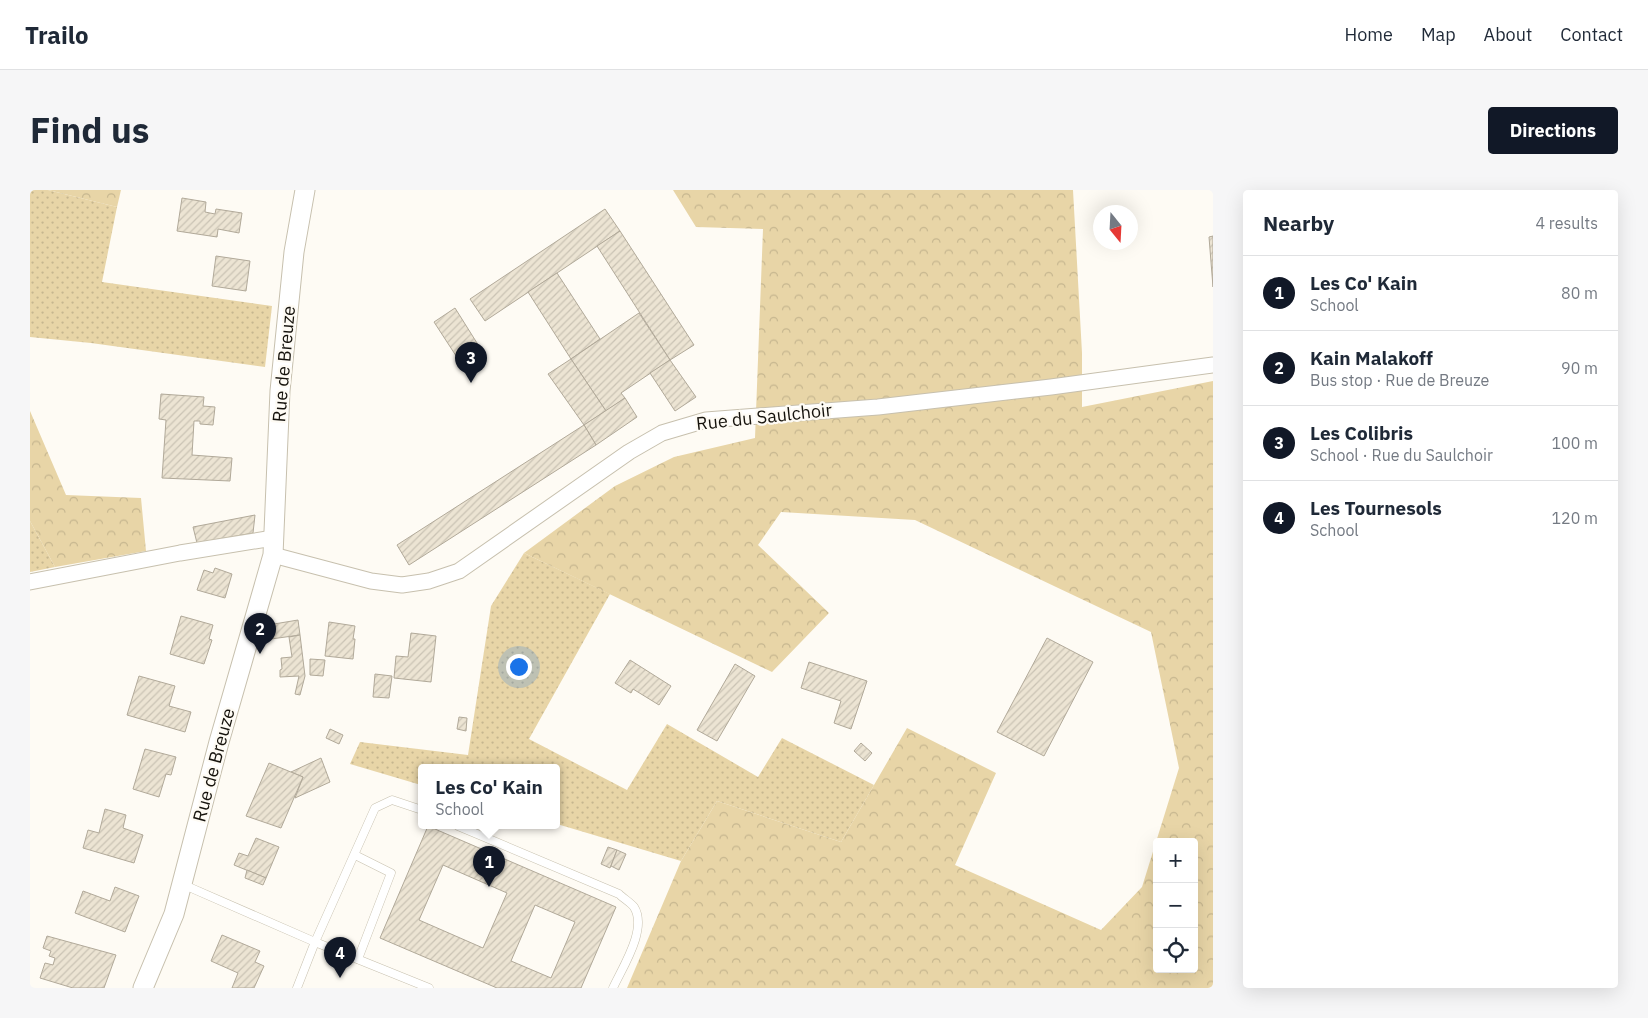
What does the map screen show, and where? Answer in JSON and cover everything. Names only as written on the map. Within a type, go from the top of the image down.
[{"type":"street","name":"Rue de Breuze","points":[[143,988],[174,914],[273,547],[280,391],[294,252],[305,190]]},
{"type":"street","name":"Rue du Saulchoir","points":[[273,547],[371,581],[402,586],[429,581],[459,570],[629,452],[662,433],[706,420],[878,407],[1051,387],[1213,365]]},
{"type":"street","points":[[30,582],[180,553],[273,547]]},
{"type":"lane","points":[[297,988],[315,942],[375,808],[392,800],[418,809]]},
{"type":"lane","points":[[465,829],[619,894],[634,908],[639,924],[633,944],[613,988]]},
{"type":"lane","points":[[355,855],[391,873],[358,959]]},
{"type":"lane","points":[[182,884],[315,942],[429,988]]},
{"type":"green space","points":[[30,190],[48,190],[117,207],[102,282],[272,306],[265,367],[91,343],[30,337]]},
{"type":"green space","points":[[48,190],[121,190],[117,207]]},
{"type":"green space","points":[[673,190],[1073,190],[1082,353],[1082,407],[1213,381],[1213,988],[627,988],[681,861],[717,801],[841,842],[907,728],[996,773],[955,865],[1101,930],[1142,887],[1153,852],[1153,973],[1198,973],[1198,838],[1157,838],[1179,768],[1151,632],[915,520],[781,512],[758,545],[829,613],[772,672],[524,553],[615,486],[674,457],[755,438],[763,229],[696,227]]},
{"type":"green space","points":[[30,411],[66,495],[141,498],[146,551],[55,567],[30,521]]},
{"type":"green space","points":[[30,521],[55,567],[30,572]]},
{"type":"green space","points":[[524,553],[610,594],[529,739],[627,790],[667,724],[758,777],[782,738],[874,785],[841,842],[717,801],[681,861],[560,825],[560,764],[418,764],[418,784],[350,764],[360,742],[468,755],[491,606]]},
{"type":"building","points":[[182,198],[206,202],[205,212],[215,214],[216,209],[242,213],[239,233],[218,229],[217,237],[177,231]]},
{"type":"building","points":[[605,209],[620,231],[485,321],[470,299]]},
{"type":"building","points":[[620,231],[694,345],[670,360],[597,246]]},
{"type":"building","points":[[1213,236],[1213,287],[1209,237]]},
{"type":"building","points":[[216,256],[250,261],[246,291],[212,286]]},
{"type":"building","points":[[557,273],[600,339],[571,359],[528,292]]},
{"type":"building","points":[[455,308],[482,351],[462,365],[434,322]]},
{"type":"building","points":[[639,313],[670,360],[621,393],[625,398],[606,411],[571,359]]},
{"type":"building","points":[[571,359],[606,411],[584,425],[548,374]]},
{"type":"building","points":[[670,360],[696,397],[675,411],[650,373]]},
{"type":"building","points":[[161,394],[204,397],[203,406],[215,407],[213,425],[200,424],[200,421],[194,421],[192,455],[232,458],[230,481],[162,478],[166,420],[159,419]]},
{"type":"building","points":[[625,398],[637,417],[596,445],[584,425]]},
{"type":"building","points":[[584,425],[596,445],[409,565],[397,545]]},
{"type":"building","points":[[255,515],[253,533],[197,543],[193,527]]},
{"type":"building","points":[[215,568],[232,574],[225,598],[197,590],[204,570],[213,573]]},
{"type":"building","points":[[181,616],[213,625],[209,639],[212,640],[204,664],[170,654]]},
{"type":"building","points":[[298,620],[300,635],[271,639],[274,624]]},
{"type":"building","points":[[329,622],[355,626],[353,659],[325,656]]},
{"type":"building","points":[[411,633],[436,636],[431,682],[394,678],[396,656],[408,657]]},
{"type":"building","points":[[300,635],[305,676],[300,695],[295,694],[299,676],[280,677],[280,670],[282,669],[281,658],[292,657],[289,637]]},
{"type":"building","points":[[1047,638],[1093,662],[1044,756],[997,732]]},
{"type":"building","points":[[310,659],[325,660],[323,676],[310,675]]},
{"type":"building","points":[[630,660],[671,686],[659,705],[633,689],[631,693],[615,683]]},
{"type":"building","points":[[809,662],[867,681],[851,729],[834,723],[841,701],[801,688]]},
{"type":"building","points":[[735,664],[755,676],[717,741],[697,730]]},
{"type":"building","points":[[375,674],[392,676],[389,698],[373,697]]},
{"type":"building","points":[[139,676],[175,686],[169,706],[191,712],[185,732],[127,715]]},
{"type":"building","points":[[459,717],[467,718],[466,731],[457,729]]},
{"type":"building","points":[[330,729],[343,735],[339,744],[326,738]]},
{"type":"building","points":[[861,743],[872,753],[865,761],[854,751]]},
{"type":"building","points":[[145,749],[176,757],[171,775],[166,774],[159,797],[133,789]]},
{"type":"building","points":[[321,758],[330,782],[295,798],[303,777],[291,772]]},
{"type":"building","points":[[269,763],[303,777],[281,828],[246,816]]},
{"type":"building","points":[[105,809],[126,815],[123,828],[143,835],[134,863],[83,848],[88,830],[99,833]]},
{"type":"building","points":[[427,829],[435,829],[616,907],[581,988],[497,988],[380,938]],"holes":[[[443,865],[507,893],[483,948],[419,920]],[[535,905],[575,922],[551,978],[511,961]]]},
{"type":"building","points":[[256,838],[279,847],[266,878],[234,865],[239,853],[248,856]]},
{"type":"building","points":[[608,847],[617,850],[610,868],[601,864]]},
{"type":"building","points":[[617,850],[626,854],[619,870],[611,866]]},
{"type":"building","points":[[247,870],[266,878],[263,885],[245,878]]},
{"type":"building","points":[[115,887],[139,896],[125,932],[75,913],[83,891],[110,901]]},
{"type":"building","points":[[222,935],[260,951],[255,962],[264,966],[254,988],[232,988],[238,973],[211,961]]},
{"type":"building","points":[[47,936],[116,955],[104,988],[73,988],[40,978],[45,963],[53,965],[55,958],[49,956],[51,951],[43,948]]},
{"type":"place","name":"Les Colibris","points":[[471,383]]},
{"type":"place","name":"Kain Malakoff","points":[[260,654]]},
{"type":"place","name":"Les Co' Kain","points":[[489,887]]},
{"type":"place","name":"Les Tournesols","points":[[340,978]]}]
